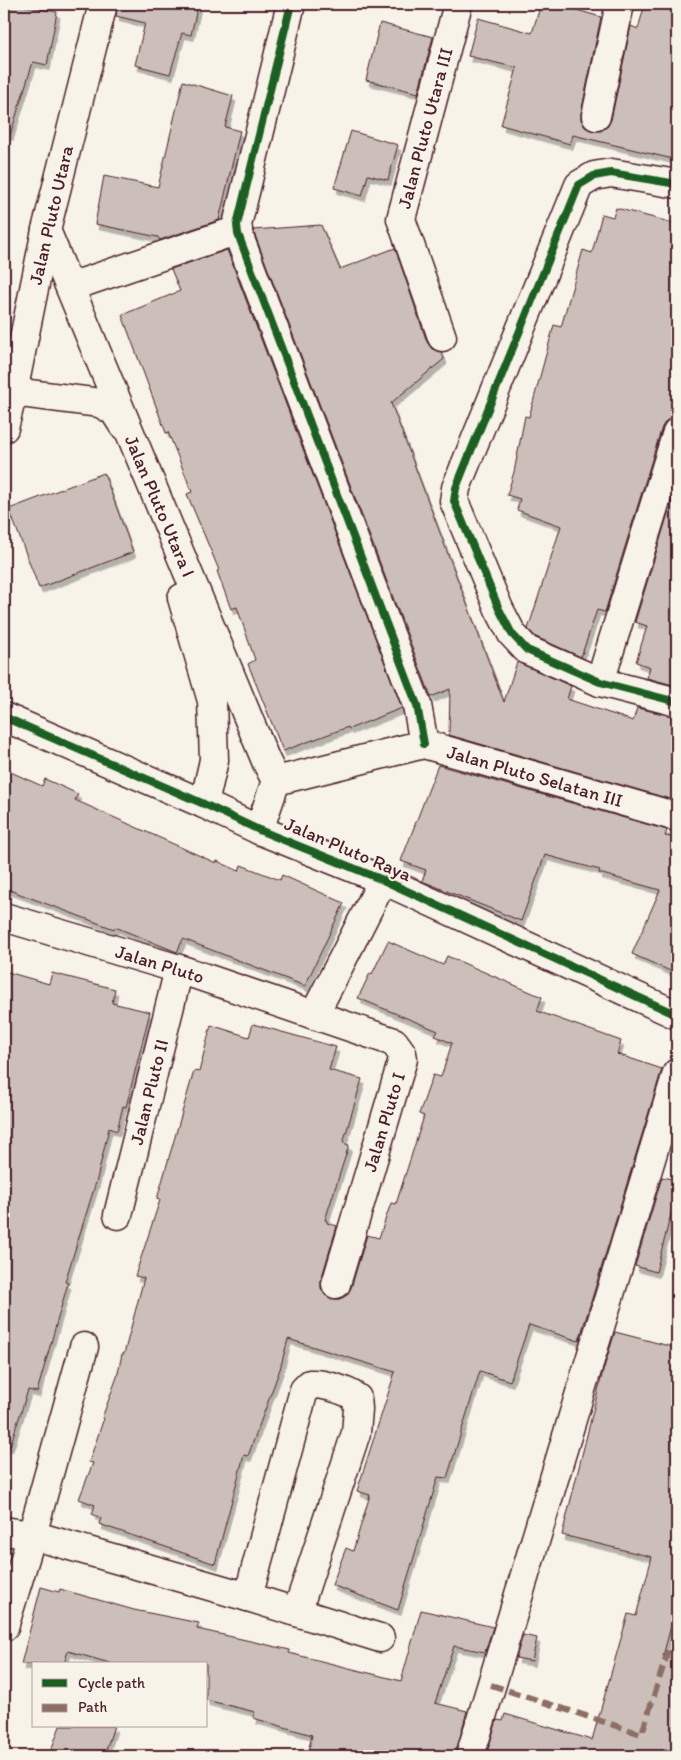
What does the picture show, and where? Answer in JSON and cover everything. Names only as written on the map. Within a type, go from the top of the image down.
[{"type":"street","name":"Jalan Pluto Utara","points":[[4,428],[46,230],[103,4]]},
{"type":"street","points":[[291,4],[238,230],[416,706],[424,744]]},
{"type":"street","name":"Jalan Pluto Utara III","points":[[442,337],[401,219],[458,4]]},
{"type":"street","points":[[596,116],[620,4]]},
{"type":"street","points":[[677,184],[611,173],[594,176],[579,185],[456,488],[454,501],[498,609],[512,634],[527,650],[600,682],[677,702]]},
{"type":"street","name":"Jalan Pluto Utara I","points":[[46,230],[273,776]]},
{"type":"street","points":[[70,287],[238,230]]},
{"type":"street","points":[[13,392],[100,403],[114,411],[122,424],[183,600],[212,701],[209,783]]},
{"type":"street","points":[[600,682],[677,432]]},
{"type":"street","name":"Jalan Pluto Raya","points":[[4,717],[209,783],[259,830],[383,880],[677,1015]]},
{"type":"street","name":"Jalan Pluto Selatan III","points":[[273,776],[424,744],[677,817]]},
{"type":"street","points":[[259,830],[273,776]]},
{"type":"street","points":[[314,1015],[383,880]]},
{"type":"street","name":"Jalan Pluto","points":[[4,917],[179,969],[314,1015]]},
{"type":"street","name":"Jalan Pluto II","points":[[118,1215],[179,969]]},
{"type":"street","name":"Jalan Pluto I","points":[[314,1015],[394,1042],[402,1053],[403,1059],[336,1284]]},
{"type":"street","points":[[470,1756],[677,1073]]},
{"type":"street","points":[[4,1627],[84,1347]]},
{"type":"street","points":[[248,1597],[304,1390],[310,1384],[320,1383],[350,1393],[356,1398],[358,1409],[356,1433],[297,1612]]},
{"type":"street","points":[[4,1530],[32,1534],[380,1638]]},
{"type":"building","points":[[4,4],[57,12],[47,65],[33,62],[10,135],[4,134]]},
{"type":"building","points":[[118,4],[198,4],[191,35],[182,33],[170,74],[135,65],[145,23],[116,16]]},
{"type":"building","points":[[541,4],[556,4],[601,17],[581,120],[585,127],[593,131],[601,131],[608,126],[611,120],[631,26],[638,29],[645,4],[677,4],[677,160],[573,135],[570,144],[501,125],[517,68],[468,56],[478,18],[532,33]]},
{"type":"building","points":[[380,23],[433,37],[418,93],[366,80]]},
{"type":"building","points":[[183,81],[233,96],[225,127],[240,131],[219,220],[160,240],[158,237],[95,224],[104,176],[158,187]]},
{"type":"building","points":[[351,131],[398,145],[388,180],[368,175],[362,196],[334,188]]},
{"type":"building","points":[[616,208],[677,224],[677,417],[667,420],[662,427],[605,612],[597,610],[581,657],[536,637],[528,629],[561,526],[517,510],[520,499],[507,495],[514,472],[525,416],[529,417],[554,325],[561,327],[583,250],[592,253],[602,214],[613,217]]},
{"type":"building","points":[[321,225],[340,269],[395,248],[427,342],[432,349],[442,352],[444,359],[391,403],[504,702],[517,662],[571,686],[567,699],[633,721],[637,708],[677,717],[677,801],[449,735],[450,689],[431,697],[253,230]]},
{"type":"building","points":[[227,250],[402,708],[349,729],[348,727],[283,751],[248,664],[255,660],[237,607],[231,609],[217,571],[219,570],[187,494],[192,492],[168,432],[166,433],[122,315],[180,291],[171,269]]},
{"type":"building","points":[[104,473],[133,552],[39,588],[9,509]]},
{"type":"building","points":[[677,484],[677,686],[647,678],[650,667],[636,662],[647,626],[635,622]]},
{"type":"building","points":[[438,765],[667,830],[665,836],[677,838],[677,974],[632,954],[660,890],[599,873],[600,870],[545,855],[521,921],[422,881],[426,870],[401,861]]},
{"type":"building","points":[[4,769],[42,786],[45,779],[78,794],[75,800],[216,863],[217,861],[239,871],[241,865],[280,880],[282,875],[344,903],[305,986],[183,939],[177,952],[115,927],[114,929],[4,888]]},
{"type":"building","points":[[388,941],[443,965],[447,956],[542,997],[537,1011],[621,1041],[617,1054],[662,1069],[579,1341],[529,1325],[510,1381],[480,1371],[447,1478],[438,1477],[398,1610],[332,1585],[346,1548],[353,1551],[370,1495],[357,1491],[395,1372],[288,1339],[280,1369],[248,1456],[244,1455],[215,1564],[99,1524],[101,1518],[92,1514],[95,1505],[79,1499],[93,1463],[89,1462],[117,1377],[122,1354],[124,1354],[144,1278],[135,1276],[160,1200],[157,1199],[194,1071],[199,1072],[211,1025],[249,1037],[253,1024],[336,1047],[329,1070],[362,1079],[343,1143],[349,1145],[325,1220],[327,1223],[337,1226],[321,1280],[321,1288],[325,1295],[331,1299],[339,1299],[347,1295],[351,1288],[367,1235],[379,1238],[391,1203],[396,1204],[424,1116],[419,1114],[433,1075],[441,1077],[452,1043],[435,1036],[438,1031],[358,998]]},
{"type":"building","points":[[4,971],[49,984],[52,973],[115,989],[112,1003],[150,1012],[126,1107],[123,1106],[117,1131],[109,1128],[97,1179],[65,1282],[68,1283],[37,1392],[28,1390],[10,1446],[4,1445]]},
{"type":"building","points":[[662,1177],[677,1180],[677,1211],[672,1210],[656,1272],[635,1266]]},
{"type":"building","points":[[615,1332],[677,1348],[677,1604],[663,1656],[677,1660],[677,1756],[486,1756],[497,1720],[503,1721],[505,1714],[592,1740],[628,1614],[636,1616],[652,1557],[562,1535],[603,1371]]},
{"type":"building","points":[[41,1587],[59,1592],[60,1589],[134,1610],[199,1623],[197,1629],[290,1650],[289,1653],[401,1681],[421,1610],[493,1627],[485,1652],[454,1646],[435,1703],[467,1711],[455,1756],[307,1756],[312,1735],[253,1718],[255,1712],[208,1700],[208,1662],[106,1662],[68,1651],[65,1662],[21,1664]]},
{"type":"building","points":[[523,1635],[537,1638],[532,1661],[516,1658]]},
{"type":"building","points":[[59,1728],[113,1728],[104,1756],[49,1756]]},
{"type":"marked path","points":[[491,1685],[641,1734],[669,1648],[677,1649]]},
{"type":"cycle path","points":[[291,4],[237,225],[238,234],[417,705],[424,744]]},
{"type":"cycle path","points":[[677,184],[611,173],[594,176],[579,185],[456,488],[454,501],[499,609],[512,634],[527,650],[600,682],[677,702]]},
{"type":"cycle path","points":[[4,717],[259,830],[383,880],[677,1015]]}]
